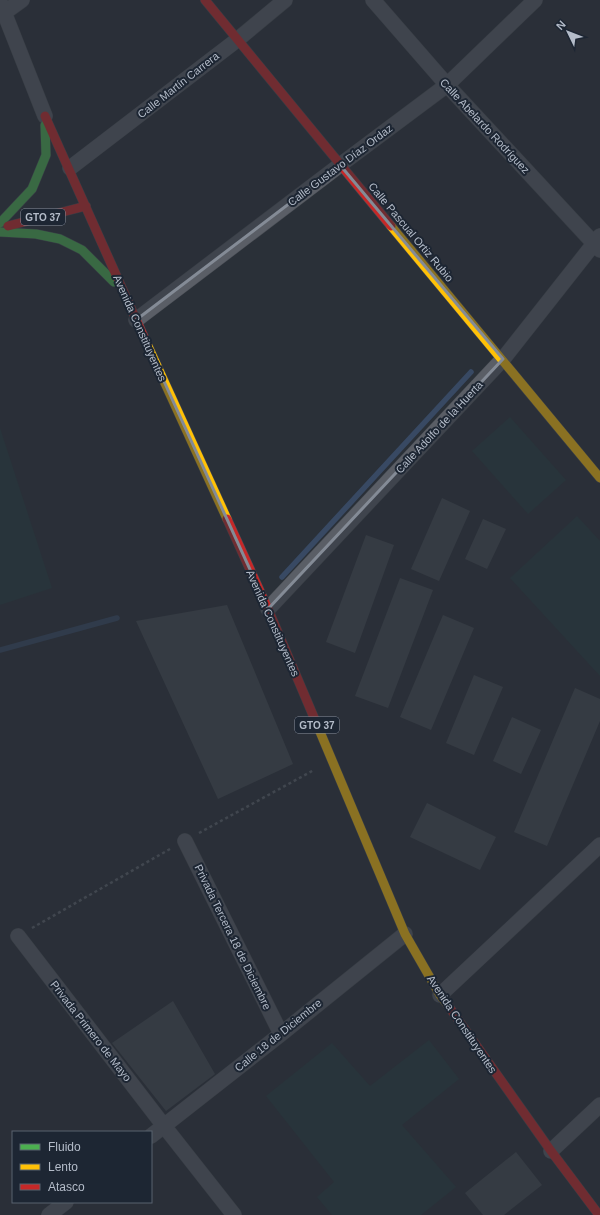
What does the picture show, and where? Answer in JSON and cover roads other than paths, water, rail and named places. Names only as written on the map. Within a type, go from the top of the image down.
[{"type":"main road","name":"Calle Pascual Ortiz Rubio","points":[[205,0],[600,478]]},
{"type":"main road","name":"Avenida Constituyentes","points":[[45,116],[70,168],[123,292],[268,609],[405,934],[440,995],[551,1151],[599,1215]]},
{"type":"main road","points":[[0,223],[32,189],[46,155],[45,116]]},
{"type":"main road","name":"GTO 37","points":[[0,229],[86,206]]},
{"type":"main road","points":[[0,232],[36,234],[60,239],[82,250],[123,292]]},
{"type":"street","points":[[2,7],[22,0]]},
{"type":"street","name":"Calle Martín Carrera","points":[[70,168],[238,40],[285,0]]},
{"type":"street","name":"Calle Abelardo Rodríguez","points":[[373,0],[447,85],[598,243]]},
{"type":"street","name":"Calle Gustavo Díaz Ordaz","points":[[136,320],[447,85],[535,0]]},
{"type":"street","name":"Avenida Constituyentes","points":[[2,7],[45,116]]},
{"type":"street","name":"Calle Adolfo de la Huerta","points":[[268,609],[503,359],[598,243]]},
{"type":"street","name":"Privada Tercera 18 de Diciembre","points":[[185,841],[281,1034]]},
{"type":"street","points":[[440,995],[600,845]]},
{"type":"street","name":"Calle 18 de Diciembre","points":[[152,1135],[405,934]]},
{"type":"street","name":"Privada Primero de Mayo","points":[[18,936],[234,1215]]},
{"type":"street","points":[[551,1151],[600,1105]]},
{"type":"street","points":[[49,1215],[65,1203]]},
{"type":"waterway","points":[[282,577],[471,372]]},
{"type":"waterway","points":[[0,650],[117,618]]}]
